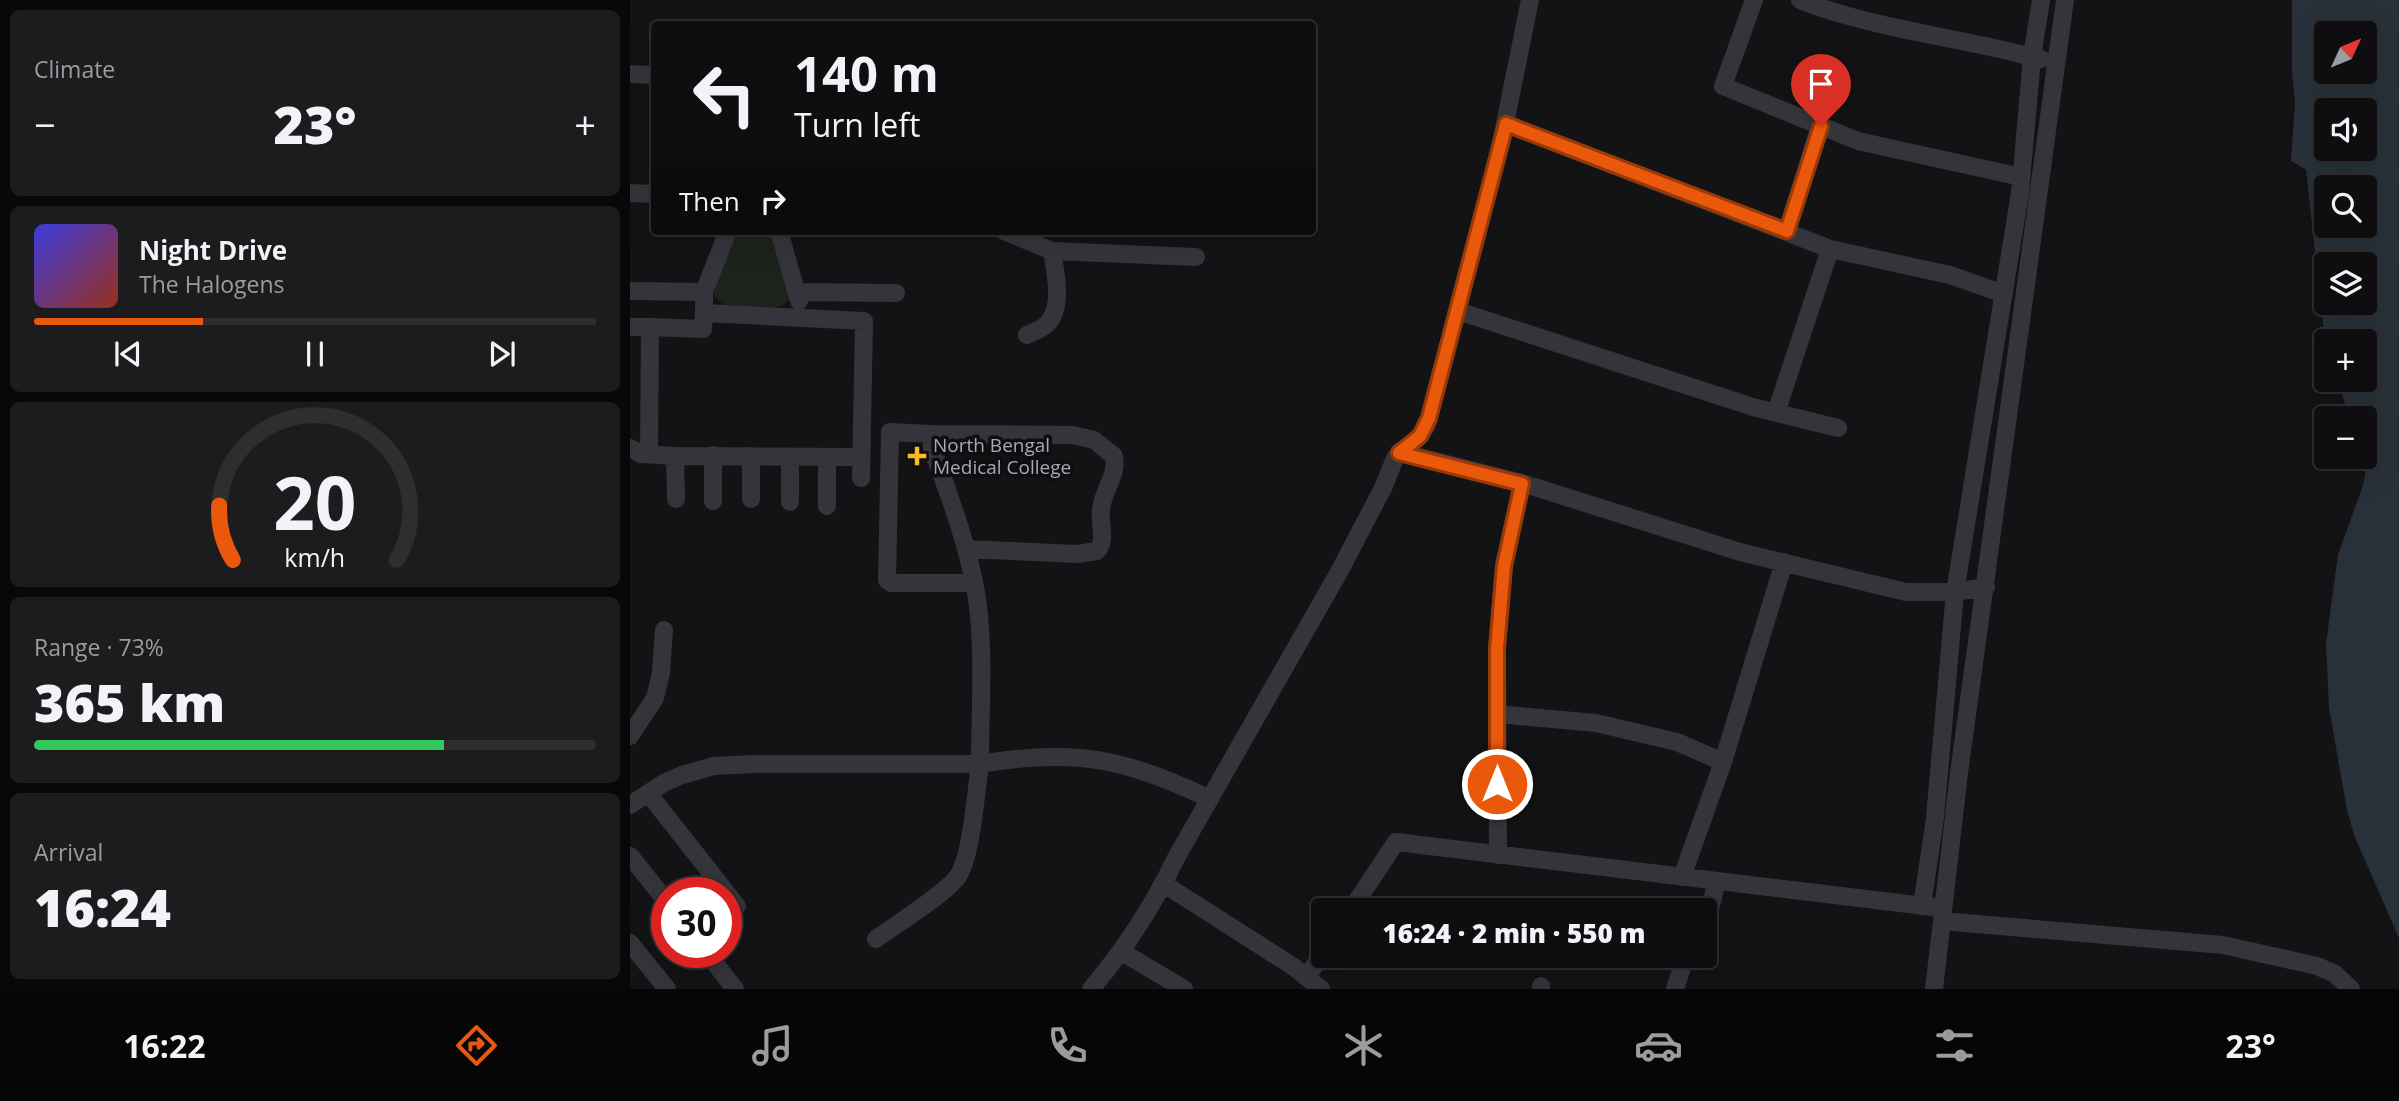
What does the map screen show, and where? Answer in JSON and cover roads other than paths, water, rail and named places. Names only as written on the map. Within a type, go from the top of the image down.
[{"type":"street","points":[[1091,989],[1122,952],[1164,884],[1209,799],[1339,572],[1399,453],[1420,436],[1427,425],[1506,124],[1530,0]]},
{"type":"street","points":[[1754,0],[1723,86],[1858,141],[2021,177]]},
{"type":"street","points":[[1800,0],[1887,26],[2056,63]]},
{"type":"street","points":[[1922,906],[1935,818],[1955,592],[2021,177],[2032,57],[2041,0]]},
{"type":"street","points":[[1934,989],[1959,773],[2065,0]]},
{"type":"street","points":[[630,74],[651,75]]},
{"type":"street","points":[[1506,124],[1830,249],[1950,275],[2004,293]]},
{"type":"street","points":[[1787,231],[1821,126]]},
{"type":"street","points":[[630,193],[651,194]]},
{"type":"street","points":[[630,327],[704,329],[704,292],[726,235]]},
{"type":"street","points":[[780,235],[804,318]]},
{"type":"street","points":[[1014,235],[1052,251],[1196,257]]},
{"type":"street","points":[[1776,413],[1830,249]]},
{"type":"street","points":[[1027,335],[1050,321],[1055,309],[1052,251]]},
{"type":"street","points":[[630,291],[704,292]]},
{"type":"street","points":[[797,292],[896,293]]},
{"type":"street","points":[[1458,311],[1776,413],[1838,428]]},
{"type":"street","points":[[704,313],[864,321],[860,478]]},
{"type":"street","points":[[649,454],[650,327]]},
{"type":"street","points":[[966,549],[1077,554],[1097,551],[1103,541],[1101,505],[1116,469],[1114,456],[1094,440],[1073,435],[890,432],[886,578],[891,583],[974,583]]},
{"type":"street","points":[[876,939],[948,887],[959,875],[967,856],[980,764],[979,632],[974,583],[966,549],[932,448],[931,434]]},
{"type":"street","points":[[630,449],[675,456],[860,457]]},
{"type":"street","points":[[1399,453],[1522,484],[1740,552],[1906,592],[1955,592],[1986,587]]},
{"type":"street","points":[[713,455],[713,501]]},
{"type":"street","points":[[675,456],[676,499]]},
{"type":"street","points":[[751,456],[751,499]]},
{"type":"street","points":[[790,457],[790,502]]},
{"type":"street","points":[[827,457],[827,506]]},
{"type":"street","points":[[1498,855],[1497,648],[1504,566],[1522,484]]},
{"type":"street","points":[[1682,877],[1723,762],[1784,562]]},
{"type":"street","points":[[630,736],[656,698],[664,631]]},
{"type":"street","points":[[1497,714],[1596,723],[1677,742],[1723,762]]},
{"type":"street","points":[[710,877],[635,798],[682,775],[724,765],[980,764],[1016,757],[1082,756],[1149,771],[1209,799]]},
{"type":"street","points":[[1359,898],[1396,842],[1922,906],[1943,915],[2223,945],[2317,966],[2335,974],[2350,989]]},
{"type":"street","points":[[630,856],[651,882]]},
{"type":"street","points":[[1713,898],[1717,881]]},
{"type":"street","points":[[1164,884],[1307,977],[1321,989]]},
{"type":"street","points":[[630,943],[667,989]]},
{"type":"street","points":[[1122,952],[1184,989]]},
{"type":"street","points":[[719,968],[736,989]]},
{"type":"street","points":[[1307,977],[1313,968]]},
{"type":"street","points":[[1675,989],[1682,968]]},
{"type":"place","name":"North Bengal Medical College","points":[[917,456]]}]
